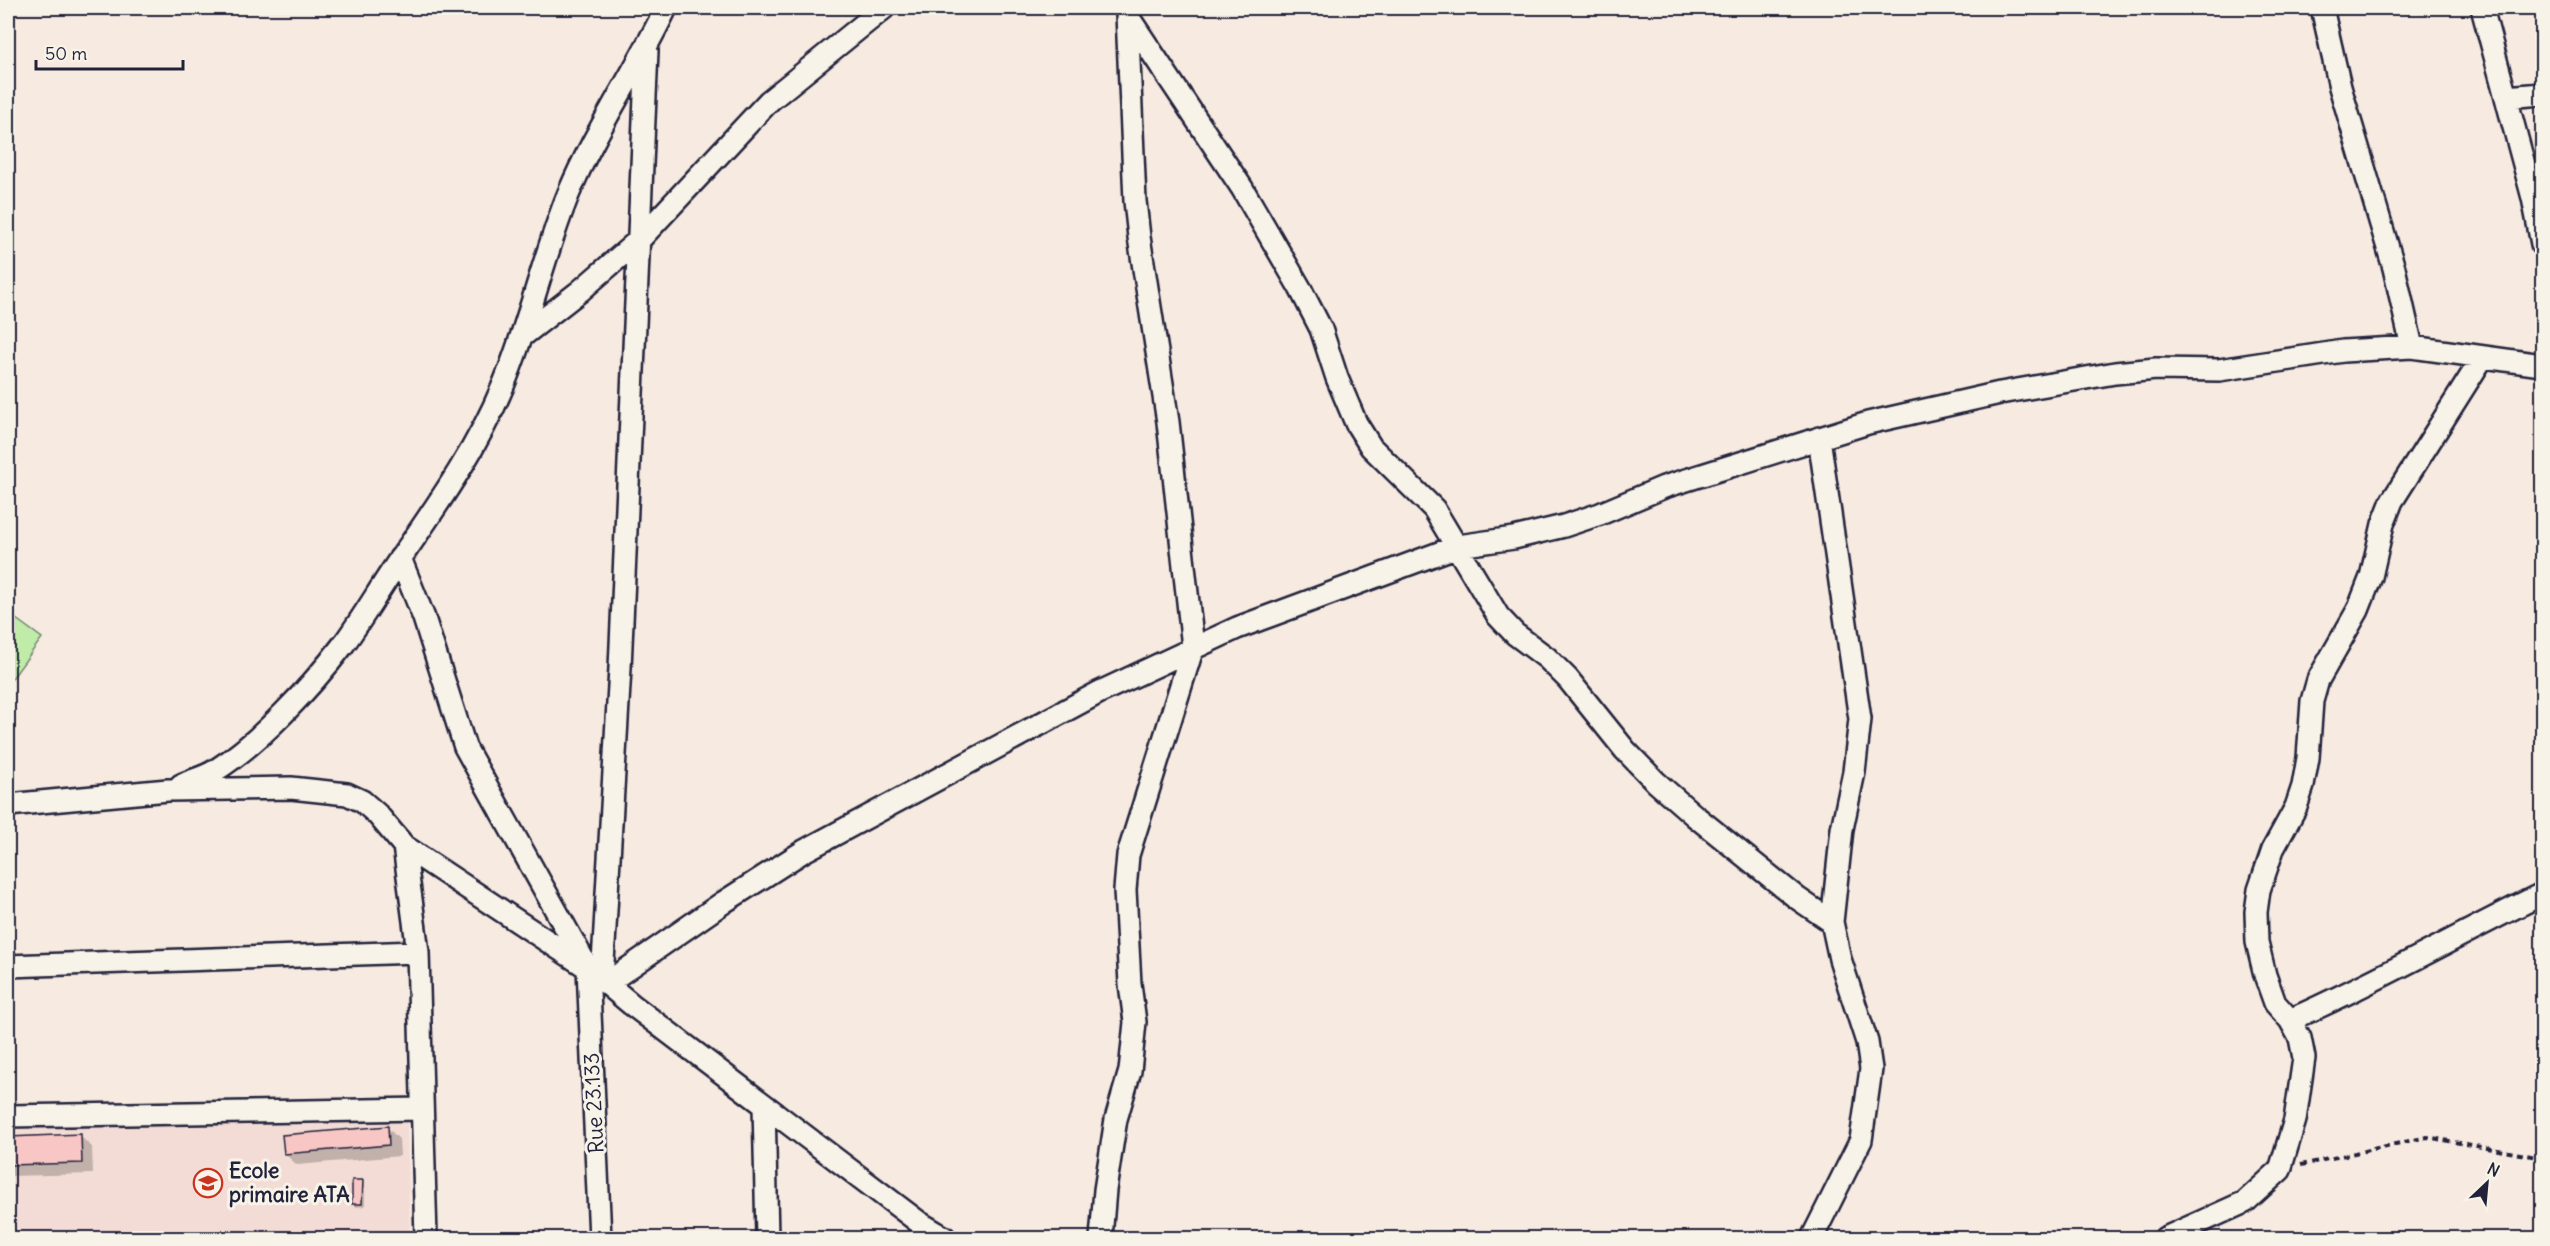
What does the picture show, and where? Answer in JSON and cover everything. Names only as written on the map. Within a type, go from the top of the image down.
[{"type":"street","points":[[168,790],[214,772],[243,750],[288,707],[343,645],[438,505],[473,448],[500,394],[568,195],[666,8]]},
{"type":"street","points":[[521,337],[580,291],[640,238],[769,101],[884,8]]},
{"type":"street","points":[[2322,8],[2340,87],[2394,268],[2412,347]]},
{"type":"street","points":[[2482,8],[2506,97],[2538,199],[2542,244]]},
{"type":"street","points":[[1125,11],[1242,188],[1300,288],[1321,328],[1337,378],[1356,423],[1371,447],[1434,508],[1498,616],[1568,679],[1625,750],[1656,782],[1797,898],[1832,922]]},
{"type":"street","points":[[1101,1239],[1116,1119],[1130,1071],[1135,1022],[1130,984],[1125,890],[1128,855],[1193,647],[1168,422],[1138,237],[1125,11]]},
{"type":"street","name":"Rue 23.133","points":[[600,1239],[599,977],[640,238],[647,47]]},
{"type":"street","points":[[2506,97],[2542,94]]},
{"type":"street","points":[[599,977],[804,851],[1100,692],[1193,647],[1318,597],[1458,546],[1514,538],[1564,526],[1600,514],[1664,487],[1868,423],[2000,393],[2115,373],[2156,369],[2219,370],[2343,351],[2412,347],[2542,365]]},
{"type":"street","points":[[2165,1239],[2245,1202],[2280,1170],[2295,1120],[2304,1058],[2300,1038],[2290,1020],[2275,1003],[2265,975],[2257,942],[2256,912],[2259,890],[2273,849],[2296,807],[2303,786],[2308,758],[2312,701],[2318,680],[2358,610],[2371,577],[2383,524],[2392,501],[2483,357]]},
{"type":"street","points":[[1812,1239],[1861,1140],[1871,1069],[1867,1042],[1840,958],[1832,922],[1842,829],[1854,772],[1860,719],[1819,438]]},
{"type":"street","points":[[400,558],[424,618],[465,747],[599,977]]},
{"type":"street","points":[[8,805],[168,790],[291,788],[347,794],[362,801],[377,814],[404,846],[599,977],[764,1105],[920,1231],[945,1239]]},
{"type":"street","points":[[404,846],[418,952],[426,1239]]},
{"type":"street","points":[[2290,1020],[2350,993],[2542,894]]},
{"type":"street","points":[[8,966],[418,952]]},
{"type":"street","points":[[764,1105],[767,1239]]},
{"type":"street","points":[[8,1116],[422,1109]]},
{"type":"path","points":[[2280,1170],[2427,1137],[2542,1158]]},
{"type":"shaded area","name":"Ecole primaire ATA","points":[[407,1121],[410,1238],[8,1238],[8,1128]]},
{"type":"green space","points":[[8,613],[42,638],[8,684]]},
{"type":"building","points":[[388,1126],[389,1145],[284,1154],[282,1135]]},
{"type":"building","points":[[81,1134],[82,1163],[8,1165],[8,1137]]},
{"type":"building","points":[[352,1180],[363,1180],[362,1204],[352,1204]]},
{"type":"place","name":"Ecole primaire ATA","points":[[208,1183]]}]
